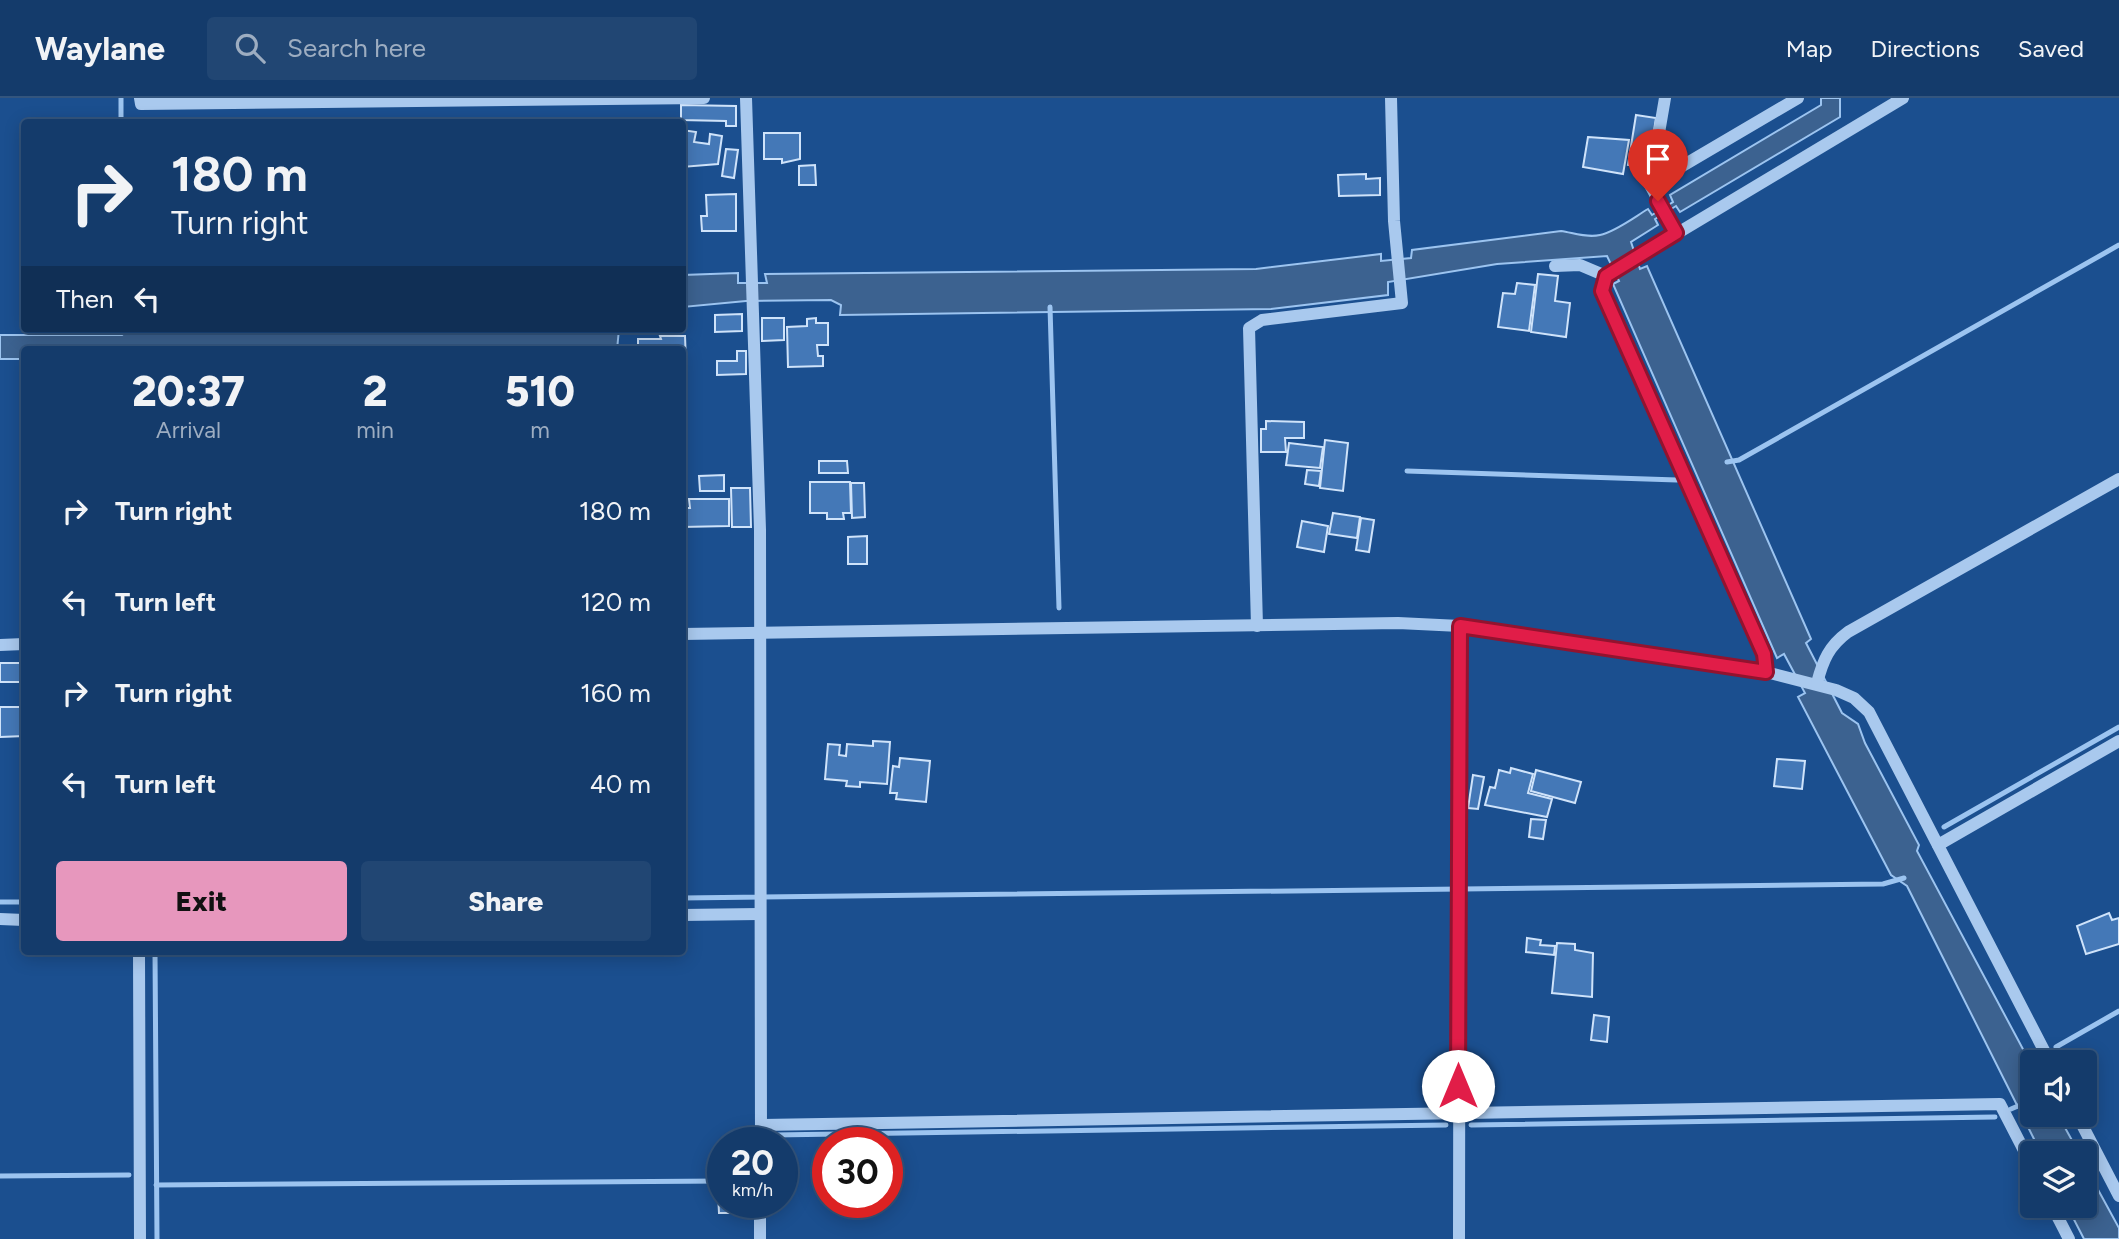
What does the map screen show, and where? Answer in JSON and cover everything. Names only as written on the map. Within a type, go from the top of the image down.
[{"type":"street","points":[[140,98],[141,104],[704,98]]},
{"type":"street","points":[[746,98],[761,633],[761,1125],[2000,1104],[2020,1143]]},
{"type":"street","points":[[1257,626],[1249,328],[1262,320],[1402,303],[1397,255],[1391,98]]},
{"type":"street","points":[[1665,98],[1650,185],[1676,233]]},
{"type":"street","points":[[1650,185],[1798,98]]},
{"type":"street","points":[[1766,672],[1764,654],[1602,291],[1609,274],[1903,98]]},
{"type":"street","points":[[1555,266],[1580,265],[1609,274]]},
{"type":"street","points":[[1817,683],[1823,660],[1834,642],[1848,632],[2119,479]]},
{"type":"street","points":[[686,634],[1398,623],[1460,626],[1766,672],[1817,683],[1854,698],[1869,712],[2044,1050]]},
{"type":"street","points":[[1458,1239],[1460,626]]},
{"type":"street","points":[[0,645],[21,644]]},
{"type":"street","points":[[1938,845],[2119,741]]},
{"type":"street","points":[[686,915],[759,910]]},
{"type":"street","points":[[0,919],[21,920]]},
{"type":"street","points":[[139,955],[140,1239]]},
{"type":"street","points":[[2083,1127],[2119,1196]]},
{"type":"street","points":[[760,1218],[760,1239]]},
{"type":"street","points":[[2058,1218],[2069,1239]]},
{"type":"water","points":[[1821,98],[1840,98],[1840,117],[1680,212],[1676,206],[1655,219],[1658,225],[1631,242],[1640,269],[1647,266],[1811,639],[1806,643],[1842,713],[1858,724],[1865,743],[1919,845],[1917,851],[2023,1050],[2020,1050],[2020,1111],[1907,886],[1891,875],[1798,697],[1805,693],[1784,654],[1777,658],[1613,284],[1619,281],[1607,256],[1497,264],[1388,282],[1388,295],[1271,309],[840,315],[841,305],[831,300],[746,301],[686,307],[686,275],[738,273],[738,283],[767,283],[765,274],[1256,269],[1381,254],[1381,261],[1411,258],[1412,250],[1561,231],[1585,236],[1600,235],[1648,209],[1652,215],[1673,202],[1670,195],[1821,105]]},
{"type":"water","points":[[619,333],[617,346],[21,346],[21,359],[0,359],[0,335]]},
{"type":"water","points":[[2028,1127],[2065,1127],[2072,1141],[2035,1141]]},
{"type":"water","points":[[2097,1188],[2119,1228],[2119,1239],[2084,1239],[2073,1218],[2097,1218]]},
{"type":"building","points":[[681,105],[736,106],[736,126],[726,126],[726,121],[681,119]]},
{"type":"building","points":[[1636,115],[1656,118],[1648,168],[1628,165]]},
{"type":"building","points":[[686,131],[696,132],[694,142],[709,144],[710,134],[722,136],[718,164],[686,167]]},
{"type":"building","points":[[764,133],[800,133],[800,159],[782,163],[782,159],[764,159]]},
{"type":"building","points":[[1588,137],[1629,140],[1623,174],[1583,167]]},
{"type":"building","points":[[726,149],[738,150],[734,178],[722,176]]},
{"type":"building","points":[[815,165],[816,185],[799,185],[799,166]]},
{"type":"building","points":[[1366,174],[1366,179],[1380,178],[1380,195],[1339,196],[1338,175]]},
{"type":"building","points":[[736,194],[736,231],[702,231],[701,216],[707,216],[706,195]]},
{"type":"building","points":[[1538,274],[1558,276],[1555,301],[1570,303],[1566,337],[1531,332]]},
{"type":"building","points":[[1517,283],[1535,285],[1529,331],[1498,327],[1503,293],[1515,294]]},
{"type":"building","points":[[742,314],[742,331],[715,332],[715,315]]},
{"type":"building","points":[[762,318],[784,318],[784,340],[762,341]]},
{"type":"building","points":[[816,318],[816,323],[828,323],[828,345],[817,345],[818,356],[823,356],[823,366],[788,367],[787,327],[807,326],[807,319]]},
{"type":"building","points":[[660,336],[685,336],[685,346],[638,346],[638,339],[661,339]]},
{"type":"building","points":[[737,351],[746,351],[746,374],[717,375],[717,361],[737,361]]},
{"type":"building","points":[[1266,421],[1304,422],[1304,438],[1285,438],[1286,452],[1261,452],[1261,429],[1266,429]]},
{"type":"building","points":[[1325,440],[1348,443],[1343,491],[1320,488]]},
{"type":"building","points":[[1289,443],[1323,447],[1320,468],[1286,465]]},
{"type":"building","points":[[819,461],[847,461],[848,473],[819,473]]},
{"type":"building","points":[[1307,470],[1321,471],[1319,486],[1305,484]]},
{"type":"building","points":[[724,475],[724,491],[700,491],[699,476]]},
{"type":"building","points":[[810,482],[850,482],[851,513],[843,513],[844,519],[827,519],[827,513],[810,513]]},
{"type":"building","points":[[851,483],[864,483],[865,517],[852,518]]},
{"type":"building","points":[[731,488],[750,488],[751,527],[732,527]]},
{"type":"building","points":[[689,499],[729,499],[729,526],[686,527],[686,508],[690,508]]},
{"type":"building","points":[[1333,513],[1360,517],[1357,538],[1329,534]]},
{"type":"building","points":[[1361,518],[1374,520],[1369,552],[1356,550]]},
{"type":"building","points":[[1302,521],[1328,526],[1324,552],[1297,547]]},
{"type":"building","points":[[867,536],[867,564],[848,564],[848,537]]},
{"type":"building","points":[[0,663],[21,663],[21,682],[0,682]]},
{"type":"building","points":[[0,707],[21,707],[21,736],[0,737]]},
{"type":"building","points":[[873,741],[890,742],[887,784],[860,782],[860,787],[846,786],[847,781],[825,779],[828,744],[840,745],[839,755],[846,756],[847,744],[873,746]]},
{"type":"building","points":[[900,758],[930,761],[926,802],[896,799],[897,793],[890,793],[893,766],[899,767]]},
{"type":"building","points":[[1777,759],[1805,761],[1802,789],[1774,786]]},
{"type":"building","points":[[1511,768],[1533,774],[1528,793],[1552,799],[1547,817],[1485,805],[1490,787],[1495,788],[1499,770],[1510,773]]},
{"type":"building","points":[[1536,770],[1581,782],[1575,803],[1531,791]]},
{"type":"building","points":[[1473,775],[1484,777],[1478,809],[1468,808]]},
{"type":"building","points":[[1531,819],[1546,820],[1543,839],[1529,837]]},
{"type":"building","points":[[2109,913],[2112,920],[2119,918],[2119,944],[2086,954],[2077,926]]},
{"type":"building","points":[[1527,938],[1541,940],[1540,945],[1555,946],[1554,955],[1526,952]]},
{"type":"building","points":[[1557,943],[1575,944],[1575,950],[1593,953],[1592,997],[1552,993]]},
{"type":"building","points":[[1594,1015],[1609,1017],[1607,1042],[1591,1040]]},
{"type":"waterway","points":[[121,98],[121,119]]},
{"type":"waterway","points":[[1727,462],[1739,460],[2119,245]]},
{"type":"waterway","points":[[1050,307],[1059,608]]},
{"type":"waterway","points":[[1407,471],[1677,480]]},
{"type":"waterway","points":[[1944,827],[2119,727]]},
{"type":"waterway","points":[[686,898],[1883,884],[1904,878]]},
{"type":"waterway","points":[[0,902],[21,902]]},
{"type":"waterway","points":[[155,955],[157,1239]]},
{"type":"waterway","points":[[2056,1047],[2119,1011]]},
{"type":"waterway","points":[[2011,1109],[2020,1105]]},
{"type":"waterway","points":[[1471,1125],[1995,1117]]},
{"type":"waterway","points":[[798,1135],[1446,1125]]},
{"type":"waterway","points":[[0,1176],[129,1175]]},
{"type":"waterway","points":[[156,1185],[707,1181]]},
{"type":"route","points":[[1458,1086],[1460,626],[1766,672],[1764,654],[1602,291],[1606,276],[1676,233],[1658,201]]}]
